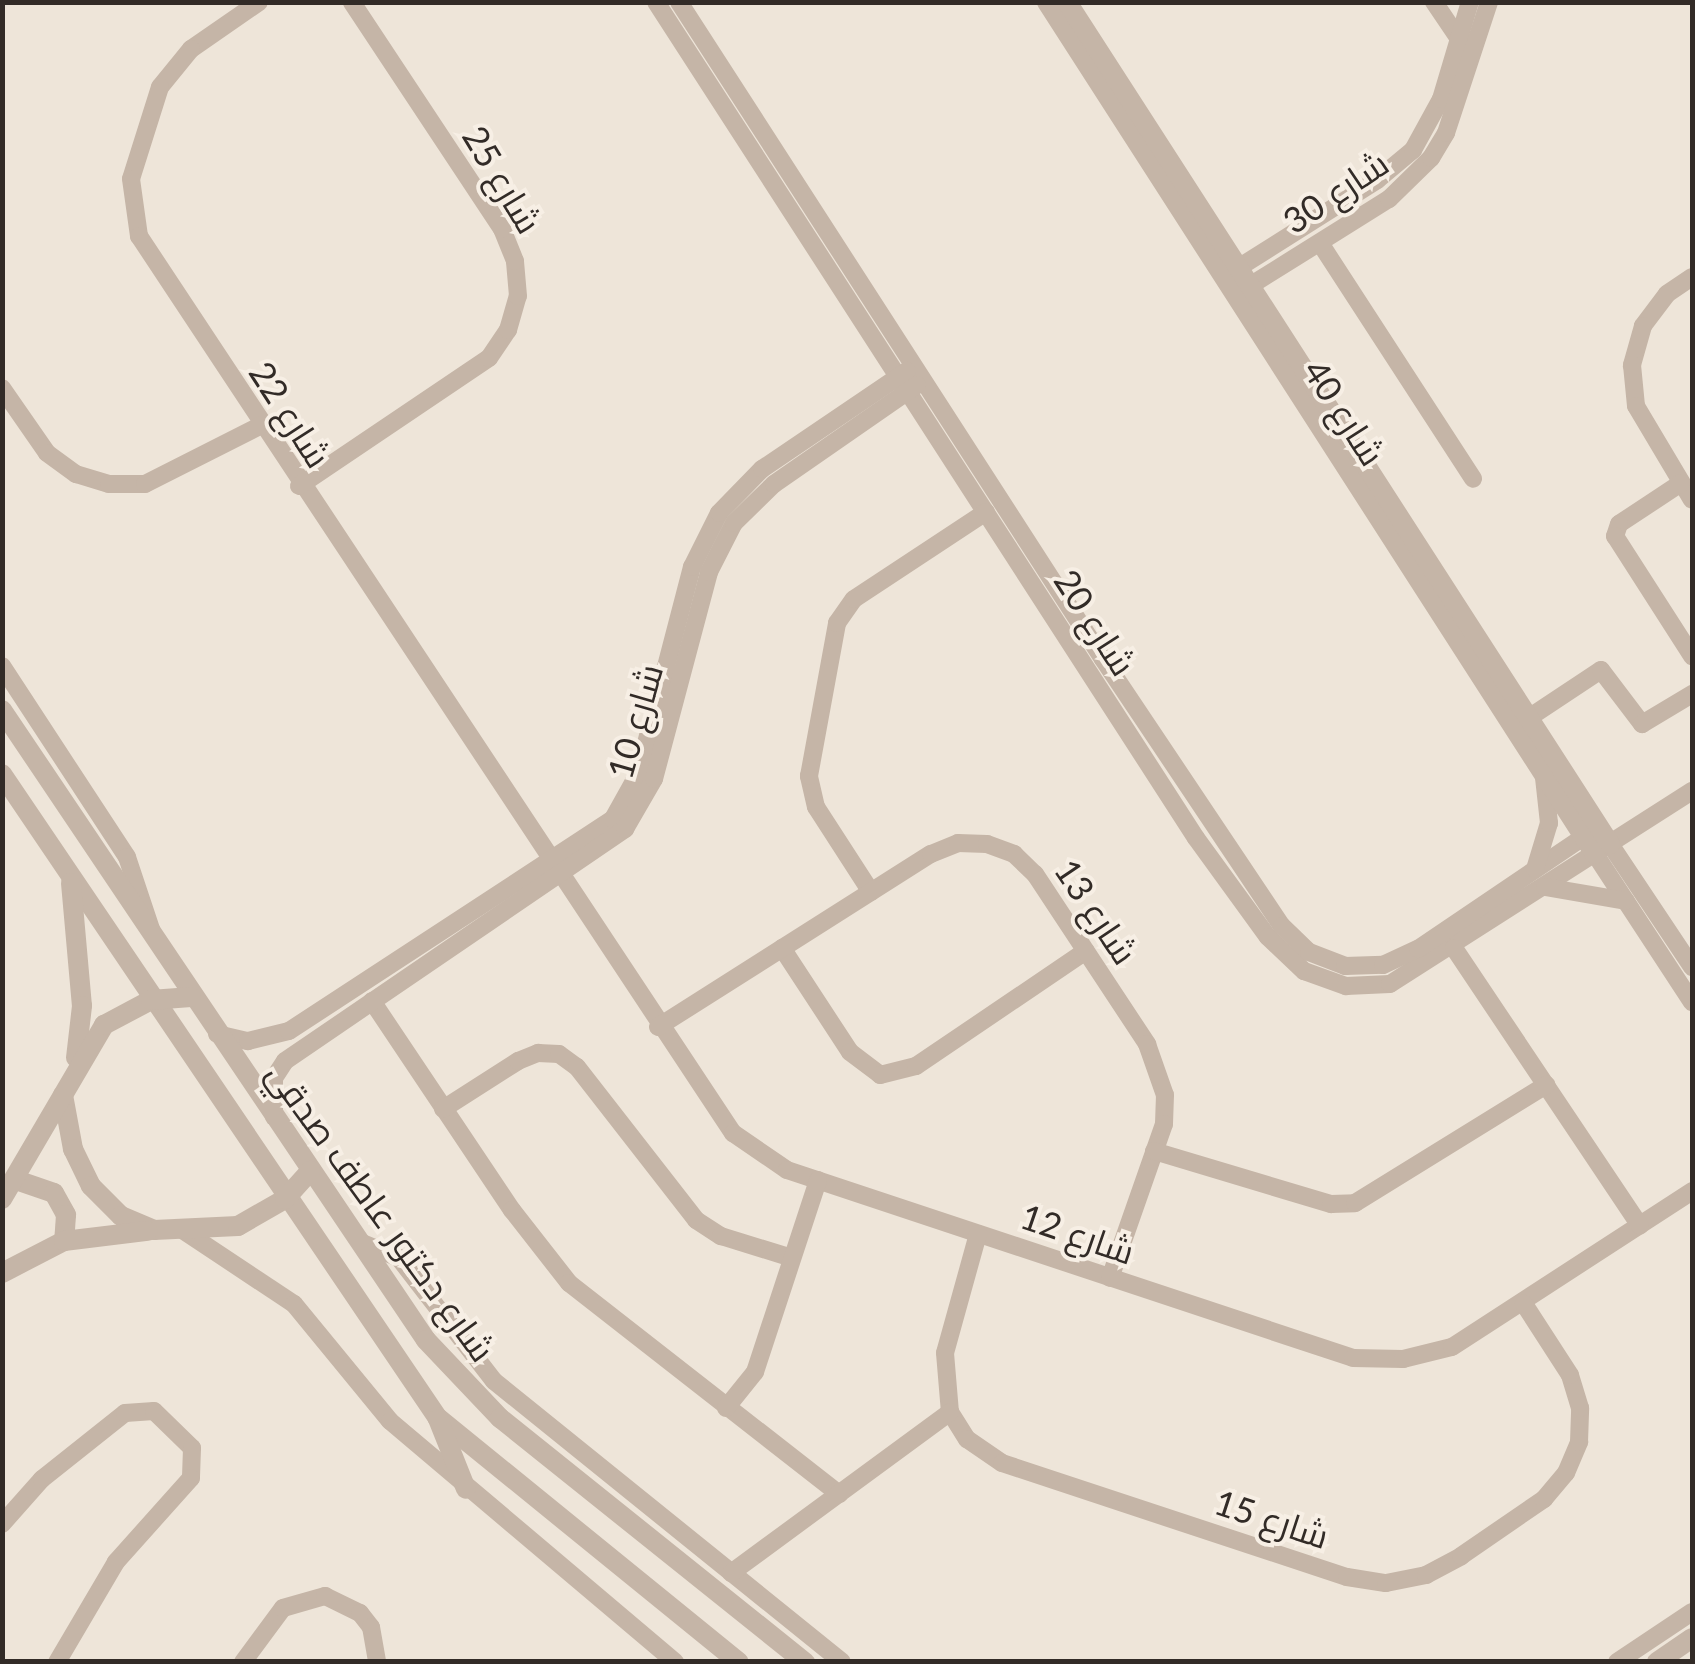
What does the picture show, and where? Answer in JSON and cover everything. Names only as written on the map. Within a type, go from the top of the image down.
[{"type":"street","name":"شارع 25","points":[[300,486],[489,358],[508,330],[518,296],[515,262],[502,230],[352,2]]},
{"type":"street","name":"شارع 20","points":[[656,2],[903,383],[1282,926],[1310,952],[1345,966],[1383,965],[1418,950],[1534,871],[1597,840]]},
{"type":"street","name":"شارع 20","points":[[679,2],[921,372],[995,514],[1196,838],[1268,937],[1304,971],[1346,986],[1390,984],[1454,948],[1545,887],[1597,840]]},
{"type":"street","name":"شارع 40","points":[[1047,2],[1233,284],[1530,717],[1597,840]]},
{"type":"street","name":"شارع 40","points":[[1067,2],[1233,284],[1542,773],[1597,840]]},
{"type":"street","points":[[1434,2],[1459,39]]},
{"type":"street","name":"شارع 30","points":[[1233,284],[1267,250],[1413,150],[1441,99],[1470,2]]},
{"type":"street","name":"شارع 30","points":[[1233,284],[1279,268],[1389,199],[1431,158],[1456,105],[1488,2]]},
{"type":"street","name":"شارع 22","points":[[258,3],[173,66],[150,110],[131,179],[139,236],[260,426],[557,868]]},
{"type":"street","points":[[1320,242],[1473,479]]},
{"type":"street","points":[[1267,250],[1268,262],[1279,268]]},
{"type":"street","points":[[1692,277],[1667,294],[1642,326],[1632,366],[1636,406],[1692,500]]},
{"type":"street","name":"شارع 10","points":[[216,1034],[248,1041],[288,1031],[625,829],[643,806],[709,572],[734,522],[774,484],[921,372]]},
{"type":"street","points":[[2,388],[48,453],[76,474],[110,484],[144,484],[260,426]]},
{"type":"street","points":[[1681,483],[1619,524],[1616,536],[1692,656]]},
{"type":"street","points":[[871,892],[816,806],[809,776],[837,622],[854,599],[995,514]]},
{"type":"street","points":[[2,666],[128,857],[153,942]]},
{"type":"street","points":[[1530,717],[1601,670],[1642,724],[1692,694]]},
{"type":"street","name":"شارع دكتور عاطف صدقي","points":[[2,710],[153,942],[426,1340],[487,1406],[805,1662]]},
{"type":"street","points":[[1534,871],[1549,823],[1542,773]]},
{"type":"street","name":"شارع دكتور عاطف صدقي","points":[[2,774],[285,1200],[437,1417],[739,1662]]},
{"type":"street","points":[[1597,840],[1692,791]]},
{"type":"street","points":[[1597,840],[1626,901],[1692,1002]]},
{"type":"street","points":[[1597,840],[1692,967]]},
{"type":"street","name":"شارع 13","points":[[658,1027],[931,854],[958,844],[987,844],[1014,854],[1035,874],[1159,1067],[1164,1124],[1110,1278]]},
{"type":"street","name":"شارع 10","points":[[274,1117],[274,1078],[285,1061],[557,868]]},
{"type":"street","name":"شارع 12","points":[[557,868],[658,1027],[733,1133],[773,1162],[1354,1358],[1404,1359],[1452,1347],[1524,1304],[1692,1191]]},
{"type":"street","points":[[70,876],[82,1006],[74,1070]]},
{"type":"street","points":[[1545,887],[1586,889],[1626,901]]},
{"type":"street","points":[[782,948],[850,1052],[880,1075],[916,1066],[1086,951]]},
{"type":"street","points":[[1454,948],[1640,1226]]},
{"type":"street","points":[[2,1199],[19,1180],[74,1070],[104,1026],[152,1000],[191,997]]},
{"type":"street","points":[[372,1001],[568,1283],[839,1494]]},
{"type":"street","points":[[444,1108],[518,1061],[538,1052],[559,1054],[577,1067],[696,1220],[721,1236],[792,1258]]},
{"type":"street","points":[[1154,1151],[1330,1204],[1355,1204],[1546,1085]]},
{"type":"street","points":[[63,1095],[72,1148],[91,1186],[120,1216],[154,1230]]},
{"type":"street","points":[[2,1272],[64,1241],[154,1230],[238,1226],[285,1200],[310,1171]]},
{"type":"street","points":[[19,1180],[54,1193],[66,1215],[64,1241]]},
{"type":"street","points":[[726,1408],[755,1372],[818,1180]]},
{"type":"street","points":[[184,1231],[294,1304],[390,1422],[675,1662]]},
{"type":"street","points":[[731,1572],[950,1412],[946,1343],[978,1234]]},
{"type":"street","points":[[360,1242],[399,1258],[494,1381],[842,1662]]},
{"type":"street","name":"شارع 15","points":[[950,1412],[967,1439],[1002,1463],[1346,1577],[1386,1583],[1426,1576],[1544,1499],[1566,1473],[1578,1442],[1580,1408],[1570,1375],[1524,1304]]},
{"type":"street","points":[[2,1524],[42,1478],[124,1413],[154,1412],[192,1448],[191,1478],[116,1562],[57,1662]]},
{"type":"street","points":[[437,1417],[466,1489]]},
{"type":"street","points":[[242,1662],[283,1608],[325,1596],[360,1613],[371,1627],[377,1662]]},
{"type":"street","points":[[1617,1662],[1692,1612]]},
{"type":"street","points":[[1657,1662],[1692,1638]]}]
